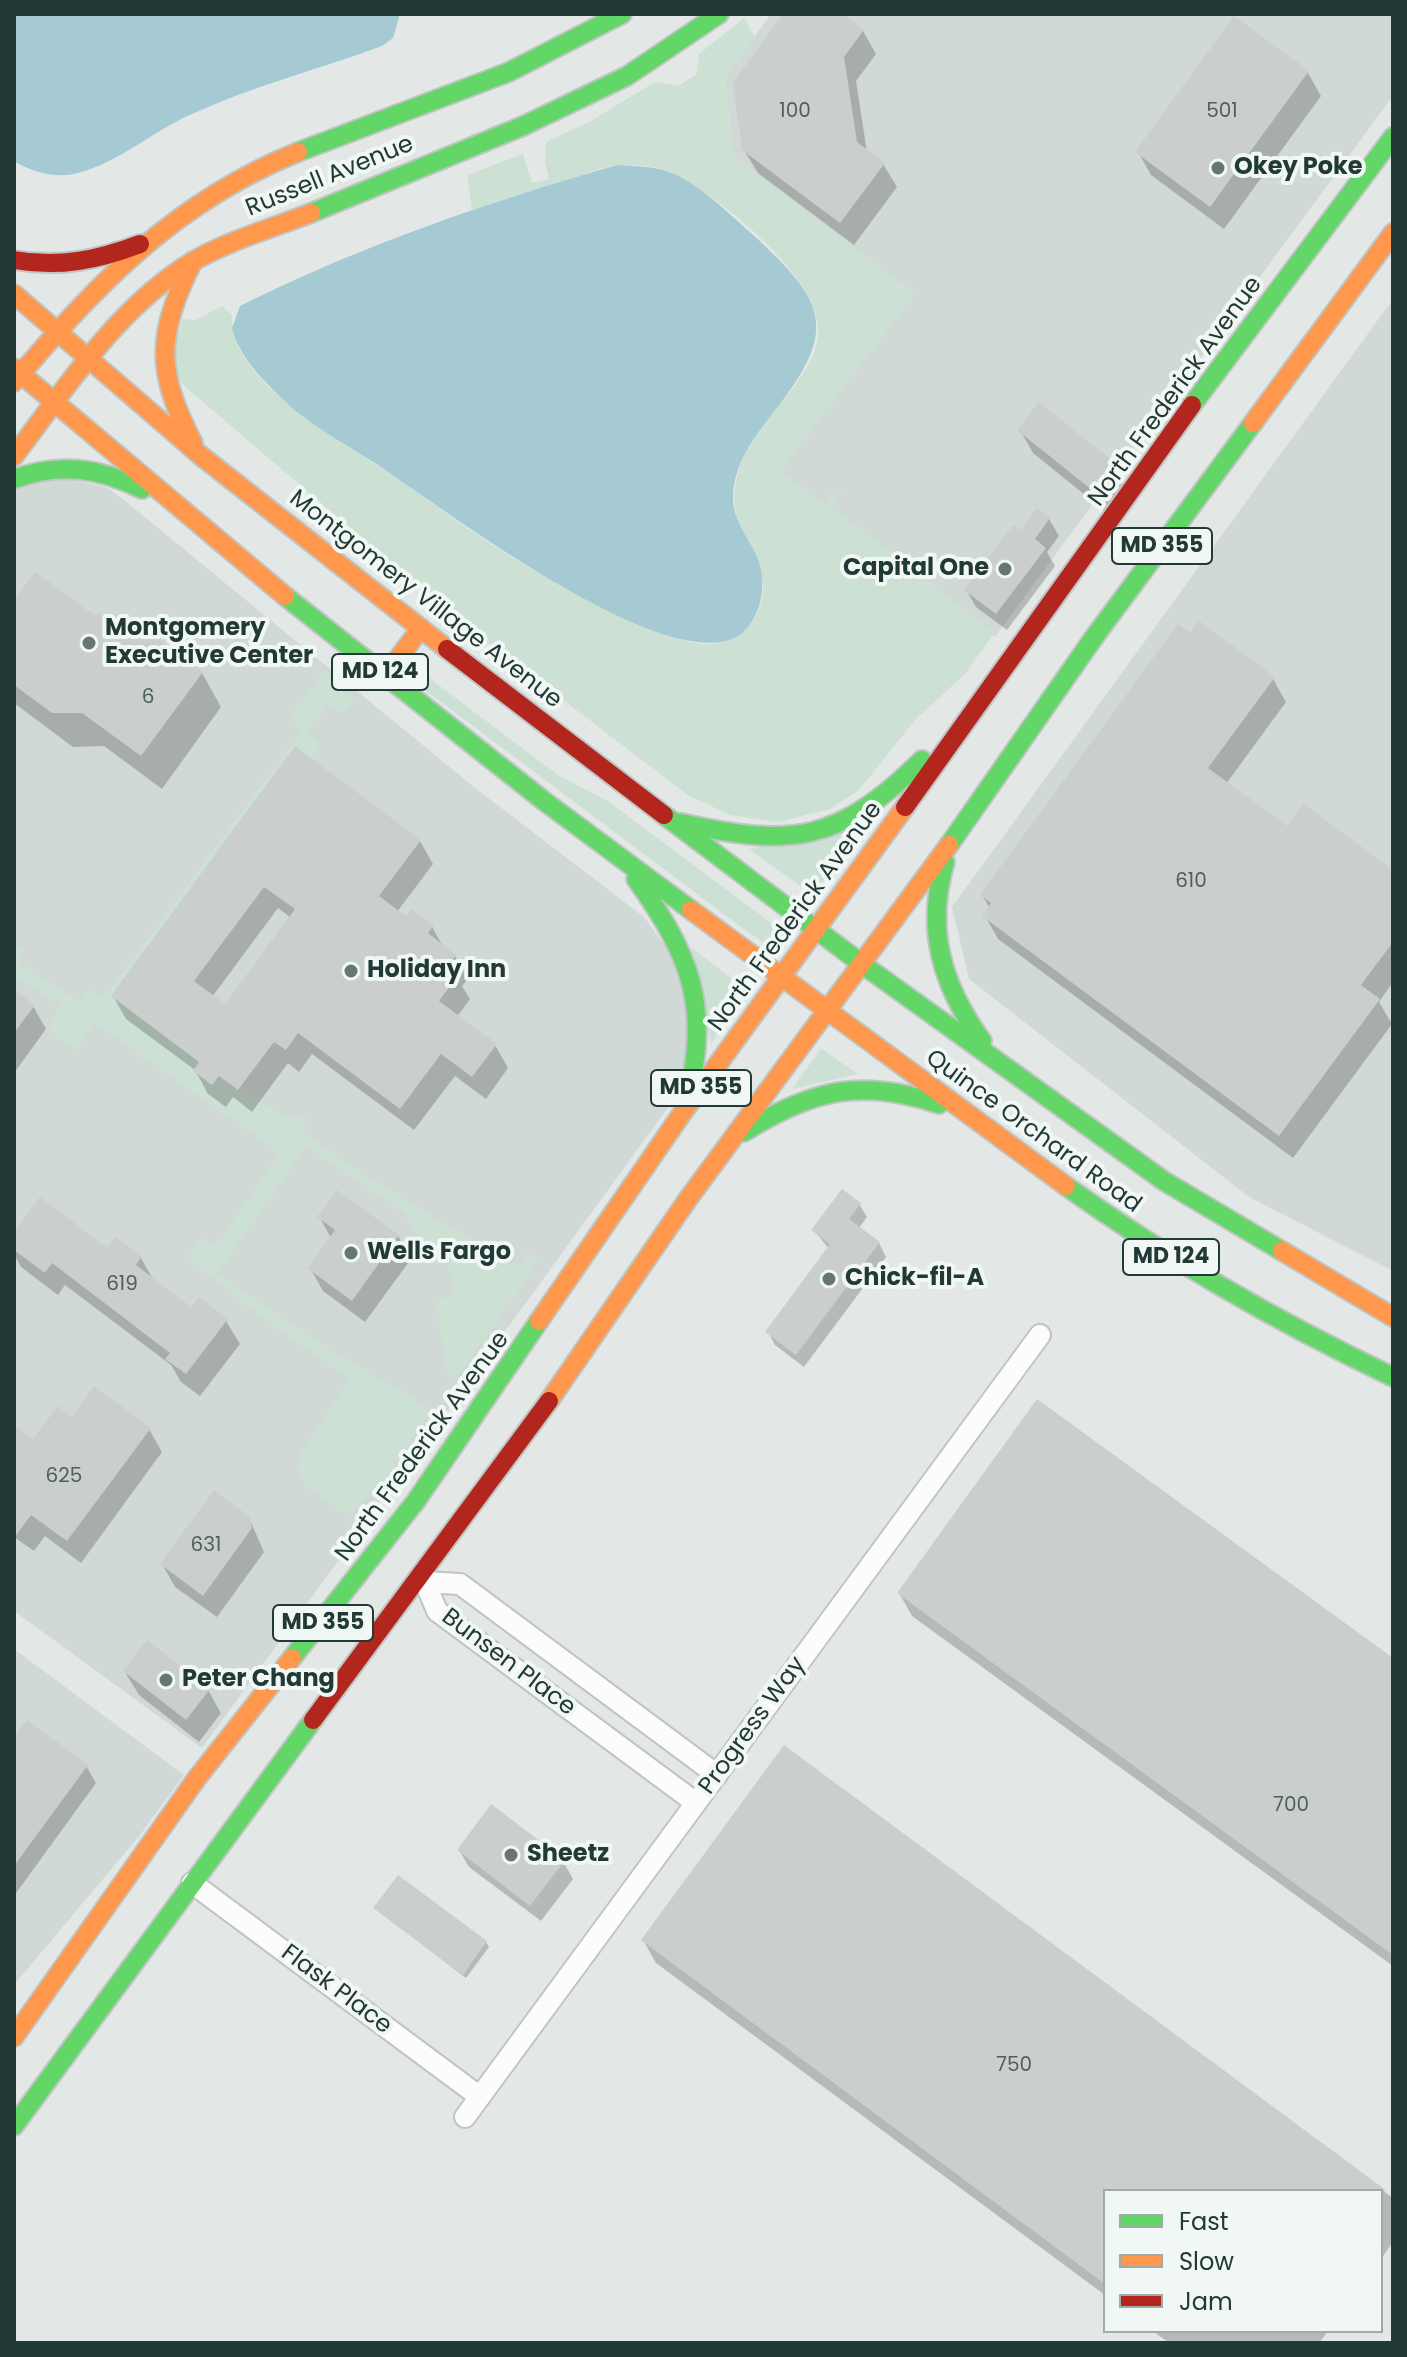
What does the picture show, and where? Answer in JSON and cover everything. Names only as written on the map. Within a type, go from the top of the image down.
[{"type":"main road","name":"Russell Avenue","points":[[16,375],[140,244],[218,190],[261,168],[524,68],[622,14]]},
{"type":"main road","name":"Russell Avenue","points":[[14,456],[103,337],[148,294],[193,261],[523,126],[627,76],[719,14]]},
{"type":"main road","name":"North Frederick Avenue","points":[[14,2037],[197,1778],[416,1501],[683,1112],[1196,400],[1393,137]]},
{"type":"main road","name":"MD 355","points":[[14,2126],[553,1395],[688,1199],[955,838],[1103,625],[1393,233]]},
{"type":"main road","points":[[14,260],[49,266],[79,263],[140,244]]},
{"type":"main road","points":[[193,261],[167,312],[162,354],[179,418],[200,455]]},
{"type":"main road","name":"Montgomery Village Avenue","points":[[14,294],[86,360],[200,455],[671,821],[817,930]]},
{"type":"main road","name":"MD 124","points":[[16,375],[55,403],[179,510],[385,676],[620,858],[783,977]]},
{"type":"main road","points":[[14,479],[55,466],[93,470],[134,485],[179,510]]},
{"type":"main road","points":[[385,676],[421,628]]},
{"type":"main road","points":[[671,821],[772,840],[807,837],[835,828],[871,807],[915,768],[1001,672]]},
{"type":"main road","points":[[955,838],[935,901],[938,957],[945,982],[965,1020],[1000,1064]]},
{"type":"main road","points":[[620,858],[677,942],[698,999],[701,1017],[697,1064],[683,1112]]},
{"type":"main road","name":"Quince Orchard Road","points":[[817,930],[1164,1181],[1393,1317]]},
{"type":"main road","name":"Quince Orchard Road","points":[[783,977],[964,1114],[1141,1240],[1293,1329],[1393,1377]]},
{"type":"main road","points":[[733,1140],[808,1097],[845,1088],[876,1086],[907,1093],[964,1114]]},
{"type":"street","name":"Progress Way","points":[[465,2117],[1040,1335]]},
{"type":"street","name":"Bunsen Place","points":[[696,1803],[437,1611],[425,1582],[460,1584],[717,1775]]},
{"type":"street","name":"Flask Place","points":[[192,1883],[480,2097]]},
{"type":"shaded area","points":[[771,14],[1393,14],[1393,96],[995,637],[780,471],[914,294],[733,156],[725,77]]},
{"type":"shaded area","points":[[1393,299],[1393,1271],[1249,1197],[969,979],[952,907]]},
{"type":"shaded area","points":[[52,475],[108,488],[474,787],[644,917],[677,962],[691,1024],[680,1091],[202,1748],[14,1611],[14,487]]},
{"type":"shaded area","points":[[14,1649],[184,1775],[140,1835],[14,1985]]},
{"type":"green space","points":[[744,18],[755,37],[725,77],[733,156],[914,294],[781,471],[824,504],[838,487],[843,490],[831,506],[995,632],[965,674],[915,720],[859,790],[830,809],[778,822],[730,815],[688,795],[471,630],[473,627],[466,621],[463,623],[445,609],[181,383],[173,355],[182,319],[196,320],[222,306],[232,315],[236,341],[250,366],[272,390],[299,413],[496,547],[590,601],[675,638],[710,644],[737,636],[756,616],[763,581],[736,516],[737,476],[755,435],[793,388],[813,355],[818,337],[816,315],[805,292],[788,267],[742,221],[675,174],[641,166],[610,166],[472,210],[467,175],[523,154],[532,183],[549,179],[545,162],[546,142],[589,122],[655,82],[678,86],[696,75],[699,54]]},
{"type":"green space","points":[[325,670],[354,702],[343,712],[328,704],[307,732],[320,746],[311,758],[295,747],[111,996],[199,1062],[193,1071],[212,1085],[219,1076],[289,1119],[310,1114],[301,1130],[352,1167],[516,1267],[527,1254],[538,1261],[511,1303],[507,1301],[502,1309],[505,1312],[452,1379],[446,1370],[437,1305],[439,1299],[453,1296],[448,1259],[430,1260],[405,1213],[306,1146],[217,1274],[332,1351],[430,1408],[426,1419],[392,1468],[373,1493],[353,1509],[353,1515],[338,1510],[306,1486],[297,1467],[303,1449],[350,1379],[270,1323],[188,1258],[201,1238],[215,1247],[280,1153],[95,1023],[75,1050],[48,1029],[61,1005],[14,975],[14,954],[21,946],[24,951],[18,963],[81,1002],[90,989],[104,997],[301,732],[289,718]]},
{"type":"green space","points":[[420,676],[428,677],[558,775],[609,802],[770,922],[778,934],[776,945],[769,946],[741,927],[421,687],[418,681]]},
{"type":"green space","points":[[861,828],[813,895],[749,849]]},
{"type":"green space","points":[[691,947],[746,990],[711,1044]]},
{"type":"green space","points":[[820,1050],[858,1074],[792,1089]]},
{"type":"water","points":[[14,14],[400,14],[393,38],[382,46],[215,104],[93,168],[53,175],[14,161]]},
{"type":"water","points":[[617,165],[666,171],[704,192],[751,233],[797,280],[810,300],[816,320],[815,340],[807,363],[750,444],[734,484],[735,512],[757,557],[762,577],[761,600],[753,621],[738,636],[705,643],[662,634],[613,613],[507,553],[290,406],[255,371],[241,351],[232,328],[240,306],[331,264],[473,210]]},
{"type":"building","points":[[783,14],[843,14],[864,30],[844,57],[857,142],[885,163],[840,223],[742,150],[733,83]]},
{"type":"building","points":[[1234,16],[1309,71],[1210,207],[1135,152]]},
{"type":"building","points":[[1039,402],[1114,462],[1092,490],[1017,430]]},
{"type":"building","name":"Capital One","points":[[1037,508],[1050,518],[1035,539],[1046,548],[996,614],[964,590],[1013,525],[1020,530]]},
{"type":"building","name":"Montgomery Executive Center","points":[[35,572],[94,615],[124,614],[203,672],[141,756],[82,713],[52,713],[14,685],[14,600]]},
{"type":"building","points":[[1199,621],[1275,677],[1208,768],[1287,826],[1304,804],[1393,870],[1393,942],[1361,985],[1380,999],[1279,1136],[982,916],[991,903],[980,895],[1178,624],[1190,633]]},
{"type":"building","points":[[295,746],[421,840],[379,896],[406,916],[411,909],[434,925],[428,933],[456,955],[447,967],[458,975],[439,1001],[497,1044],[472,1077],[441,1054],[400,1109],[298,1033],[286,1050],[274,1042],[238,1090],[219,1076],[212,1085],[193,1071],[199,1062],[111,996]],"holes":[[[264,887],[295,909],[225,1004],[194,981]]]},
{"type":"building","points":[[14,990],[35,1005],[14,1033]]},
{"type":"building","name":"Chick-fil-A","points":[[842,1189],[861,1203],[849,1219],[880,1242],[796,1355],[765,1332],[830,1244],[811,1230]]},
{"type":"building","points":[[337,1190],[399,1235],[352,1301],[307,1268],[335,1230],[317,1217]]},
{"type":"building","points":[[40,1197],[107,1248],[116,1237],[142,1256],[136,1265],[191,1307],[199,1297],[228,1319],[186,1374],[165,1359],[170,1353],[52,1263],[45,1273],[14,1250],[14,1232]]},
{"type":"building","points":[[94,1386],[151,1428],[67,1541],[31,1515],[14,1538],[14,1425],[33,1439],[58,1406],[72,1417]]},
{"type":"building","points":[[1037,1399],[1393,1658],[1393,1955],[897,1593]]},
{"type":"building","points":[[214,1490],[250,1517],[252,1528],[203,1596],[160,1564]]},
{"type":"building","name":"Peter Chang","points":[[147,1640],[210,1689],[186,1720],[123,1671]]},
{"type":"building","points":[[27,1720],[88,1765],[14,1866],[14,1738]]},
{"type":"building","points":[[784,1745],[1387,2191],[1103,2189],[1103,2283],[641,1940]]},
{"type":"building","name":"Sheetz","points":[[491,1804],[565,1860],[530,1906],[457,1850]]},
{"type":"building","points":[[398,1875],[487,1941],[463,1975],[373,1908]]},
{"type":"traffic: fast","points":[[298,152],[509,72],[622,14]]},
{"type":"traffic: fast","points":[[311,213],[523,126],[627,76],[719,14]]},
{"type":"traffic: fast","points":[[1192,405],[1393,137]]},
{"type":"traffic: fast","points":[[949,845],[1095,636],[1253,423]]},
{"type":"traffic: fast","points":[[14,479],[47,470],[79,470],[110,476],[142,489]]},
{"type":"traffic: fast","points":[[285,596],[544,801],[691,910]]},
{"type":"traffic: fast","points":[[681,823],[755,835],[785,836],[812,832],[839,823],[865,808],[922,760]]},
{"type":"traffic: fast","points":[[664,815],[862,964],[1164,1181],[1282,1251]]},
{"type":"traffic: fast","points":[[945,862],[937,911],[941,956],[957,999],[982,1041]]},
{"type":"traffic: fast","points":[[636,879],[670,932],[690,982],[697,1034],[688,1097]]},
{"type":"traffic: fast","points":[[744,1132],[793,1106],[838,1092],[885,1091],[939,1104]]},
{"type":"traffic: fast","points":[[1066,1186],[1225,1289],[1393,1377]]},
{"type":"traffic: fast","points":[[292,1658],[416,1501],[539,1321]]},
{"type":"traffic: fast","points":[[14,2126],[313,1720]]},
{"type":"traffic: slow","points":[[14,382],[77,311],[141,249],[214,195],[298,152]]},
{"type":"traffic: slow","points":[[14,456],[94,351],[140,302],[165,281],[192,262],[220,248],[311,213]]},
{"type":"traffic: slow","points":[[1253,423],[1393,233]]},
{"type":"traffic: slow","points":[[193,261],[172,310],[165,352],[172,394],[193,443]]},
{"type":"traffic: slow","points":[[14,294],[200,455],[447,649]]},
{"type":"traffic: slow","points":[[14,368],[285,596]]},
{"type":"traffic: slow","points":[[385,676],[421,628]]},
{"type":"traffic: slow","points":[[539,1321],[683,1112],[905,807]]},
{"type":"traffic: slow","points":[[549,1401],[688,1199],[949,845]]},
{"type":"traffic: slow","points":[[691,910],[1066,1186]]},
{"type":"traffic: slow","points":[[1282,1251],[1393,1317]]},
{"type":"traffic: slow","points":[[14,2037],[197,1778],[292,1658]]},
{"type":"traffic: jam","points":[[14,260],[63,263],[140,244]]},
{"type":"traffic: jam","points":[[905,807],[1192,405]]},
{"type":"traffic: jam","points":[[447,649],[664,815]]},
{"type":"traffic: jam","points":[[313,1720],[549,1401]]},
{"type":"place","name":"Okey Poke","points":[[1218,168]]},
{"type":"place","name":"Capital One","points":[[1005,569]]},
{"type":"place","name":"Montgomery Executive Center","points":[[89,643]]},
{"type":"place","name":"Holiday Inn","points":[[351,971]]},
{"type":"place","name":"Wells Fargo","points":[[351,1253]]},
{"type":"place","name":"Chick-fil-A","points":[[829,1279]]},
{"type":"place","name":"Peter Chang","points":[[166,1680]]},
{"type":"place","name":"Sheetz","points":[[511,1855]]}]
